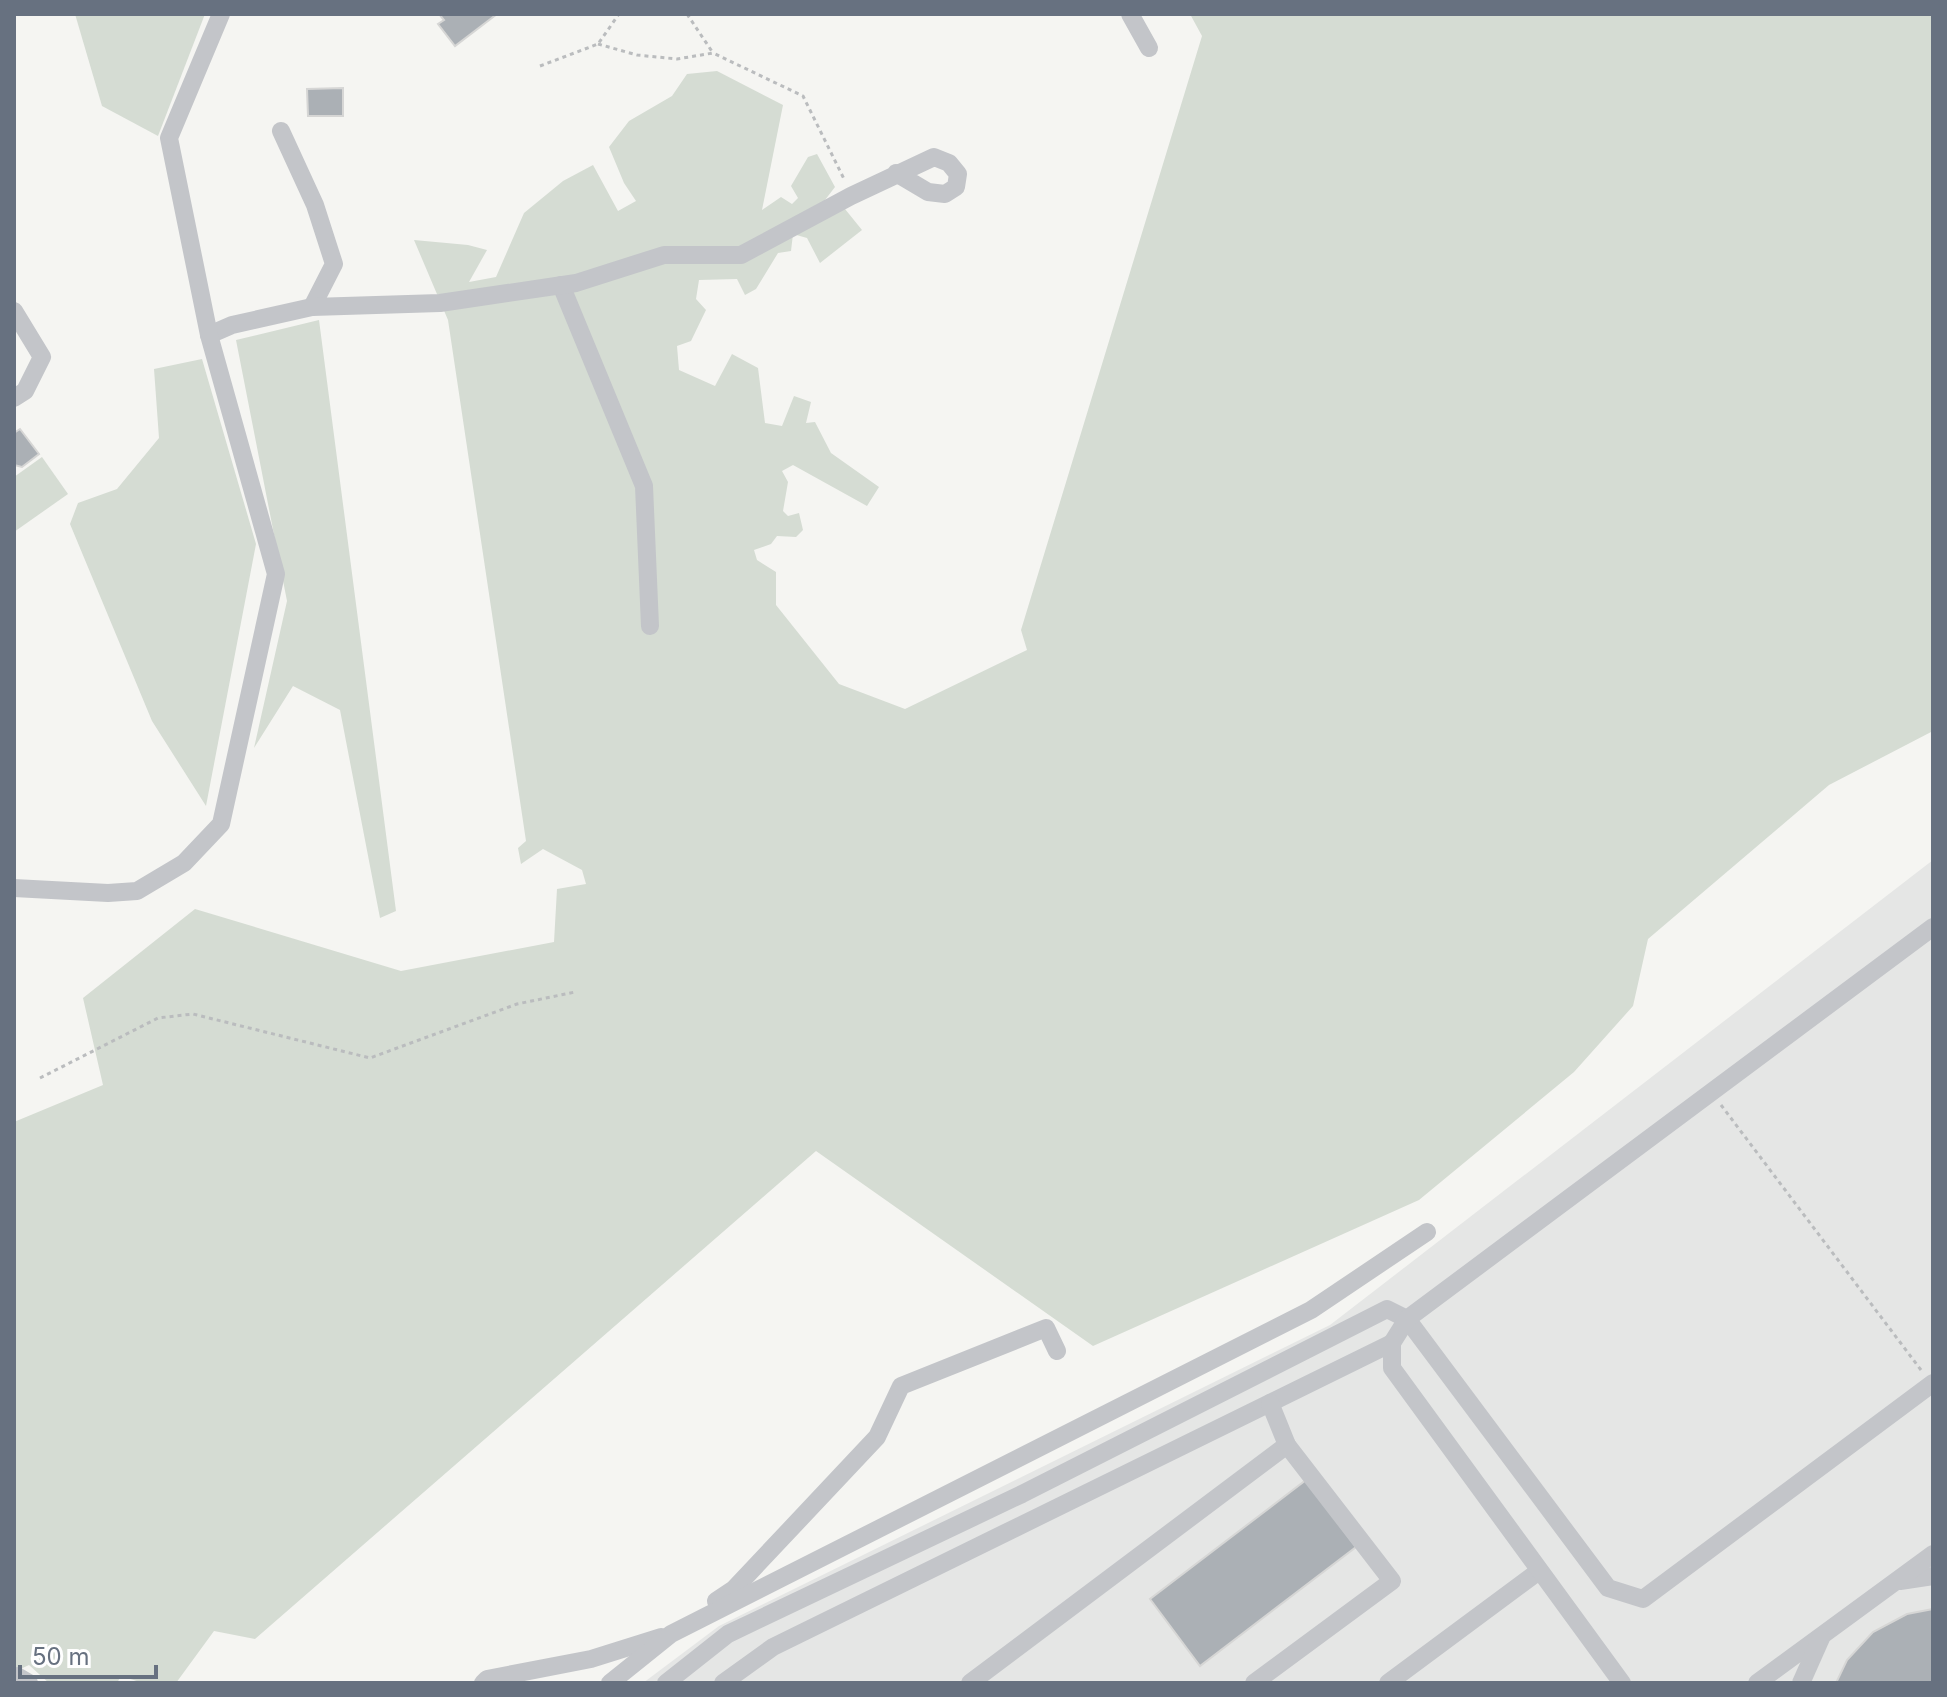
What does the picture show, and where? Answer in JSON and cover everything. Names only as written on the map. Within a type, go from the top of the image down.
[{"type":"street","points":[[14,888],[108,893],[137,891],[184,863],[221,824],[276,574],[209,335],[169,138],[221,14]]},
{"type":"street","points":[[1130,14],[1149,48]]},
{"type":"street","points":[[281,131],[315,205],[334,264],[312,307]]},
{"type":"street","points":[[209,335],[232,325],[312,307],[440,303],[576,283],[664,255],[741,255],[896,173]]},
{"type":"street","points":[[561,285],[644,486],[650,626]]},
{"type":"street","points":[[14,311],[42,357],[25,391],[14,398]]},
{"type":"street","points":[[723,1683],[773,1647],[1392,1343],[1407,1319],[1933,927]]},
{"type":"street","points":[[483,1683],[487,1679],[591,1659],[671,1634],[1311,1310],[1427,1232]]},
{"type":"street","points":[[666,1683],[728,1634],[1022,1494],[1387,1309],[1407,1319],[1608,1588],[1643,1599],[1932,1383]]},
{"type":"street","points":[[610,1683],[734,1589],[877,1437],[901,1386],[1046,1328],[1057,1351]]},
{"type":"street","points":[[1392,1343],[1392,1368],[1622,1683]]},
{"type":"street","points":[[1254,1683],[1392,1581],[1287,1445],[1270,1403]]},
{"type":"street","points":[[970,1683],[1287,1445]]},
{"type":"street","points":[[1757,1683],[1933,1554]]},
{"type":"street","points":[[1399,1680],[1539,1571]]},
{"type":"street","points":[[1898,1581],[1933,1576]]},
{"type":"street","points":[[1801,1683],[1822,1636]]},
{"type":"street","points":[[14,1677],[29,1683]]},
{"type":"path","points":[[540,66],[598,44],[619,14]]},
{"type":"path","points":[[687,14],[713,53],[803,96],[851,196]]},
{"type":"path","points":[[598,44],[637,55],[677,59],[713,53]]},
{"type":"path","points":[[40,1078],[158,1018],[193,1014],[370,1058],[517,1004],[575,992]]},
{"type":"path","points":[[1711,1092],[1932,1383]]},
{"type":"shaded area","points":[[75,14],[205,14],[158,136],[102,106]]},
{"type":"shaded area","points":[[1190,14],[1933,14],[1933,731],[1829,785],[1648,939],[1633,1006],[1574,1072],[1419,1200],[1093,1346],[816,1151],[255,1639],[214,1631],[176,1683],[143,1683],[121,1676],[117,1683],[49,1683],[29,1665],[14,1672],[14,1122],[103,1085],[83,998],[195,909],[401,971],[554,942],[557,889],[586,884],[582,870],[543,849],[521,864],[518,848],[526,841],[448,320],[414,240],[487,250],[469,282],[496,277],[524,213],[563,181],[593,165],[618,211],[636,201],[624,183],[609,147],[629,121],[672,96],[687,74],[717,71],[783,105],[762,210],[781,197],[792,204],[798,198],[791,186],[808,157],[817,154],[835,187],[825,200],[845,209],[862,230],[820,263],[807,238],[793,234],[791,251],[778,253],[756,289],[745,295],[737,279],[699,280],[696,299],[706,310],[691,341],[677,346],[679,370],[715,386],[732,354],[758,368],[765,423],[782,426],[794,396],[811,402],[806,423],[815,422],[831,453],[879,487],[867,506],[793,465],[782,471],[788,482],[783,511],[788,516],[799,513],[803,530],[796,537],[777,536],[771,544],[754,550],[757,560],[776,572],[776,605],[839,684],[905,709],[1027,650],[1021,630],[1202,36]]},
{"type":"shaded area","points":[[319,320],[396,911],[380,918],[340,710],[293,686],[254,748],[287,601],[236,340]]},
{"type":"shaded area","points":[[202,359],[256,544],[206,806],[152,721],[70,524],[78,503],[117,489],[159,438],[154,369]]},
{"type":"shaded area","points":[[42,457],[68,494],[14,532],[14,477]]},
{"type":"shaded area","points":[[1933,860],[1933,1683],[643,1683],[719,1626],[1330,1325]]},
{"type":"building","points":[[439,14],[497,14],[455,46],[438,24],[444,20]]},
{"type":"building","points":[[343,88],[343,116],[308,116],[307,89]]},
{"type":"building","points":[[20,429],[39,454],[22,467],[14,465],[14,433]]},
{"type":"building","points":[[1306,1480],[1356,1547],[1200,1666],[1150,1599]]},
{"type":"building","points":[[1933,1609],[1933,1683],[1836,1683],[1847,1660],[1873,1632],[1907,1614]]}]
